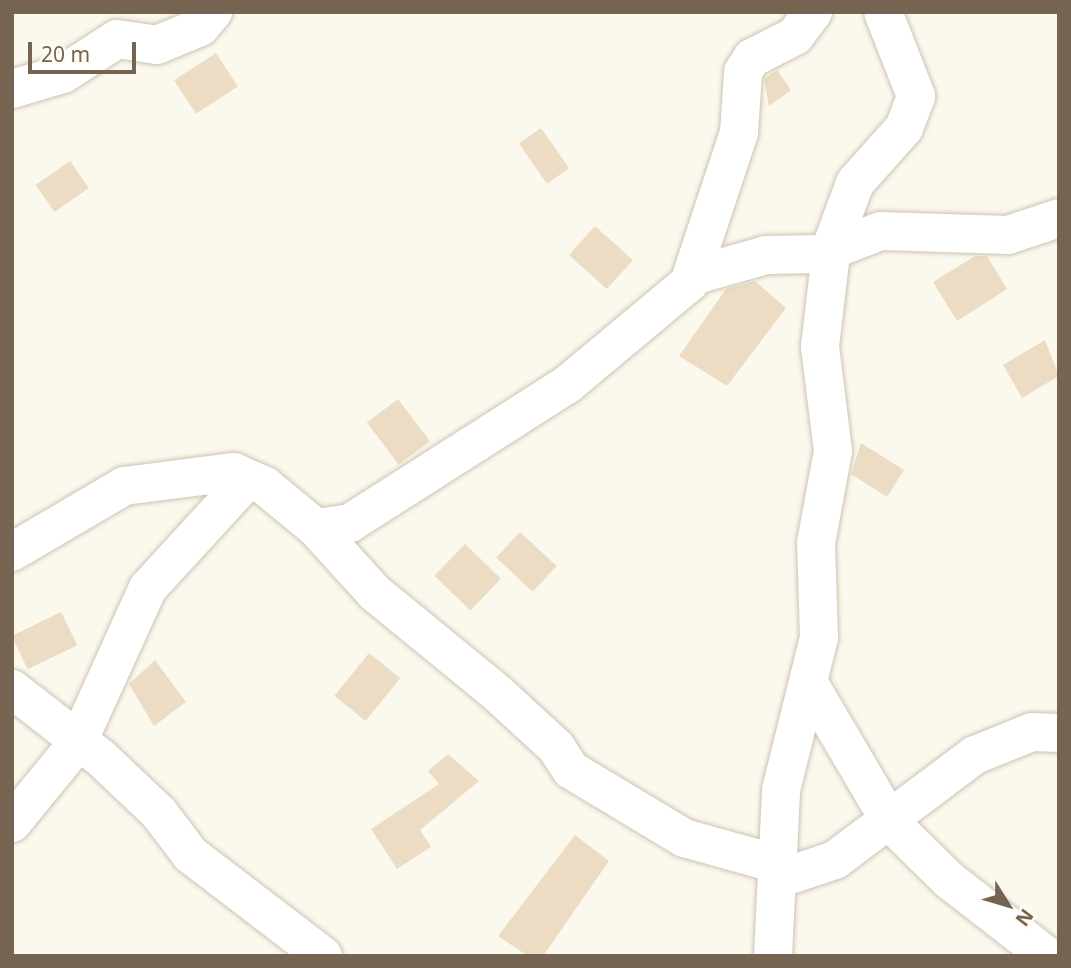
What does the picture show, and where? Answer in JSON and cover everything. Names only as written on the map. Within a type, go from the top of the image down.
[{"type":"street","points":[[12,89],[63,74],[117,39],[157,45],[200,27],[213,12]]},
{"type":"street","points":[[695,275],[744,112],[743,72],[752,58],[795,36],[813,12]]},
{"type":"street","points":[[773,956],[780,871],[781,790],[820,638],[816,543],[833,451],[820,345],[832,246],[855,183],[904,128],[916,96],[883,12]]},
{"type":"street","points":[[316,528],[350,523],[496,424],[568,384],[695,275],[766,255],[821,254],[832,246],[881,231],[1008,235],[1059,218]]},
{"type":"street","points":[[12,552],[124,486],[234,472],[248,479],[316,528],[375,593],[496,692],[556,747],[571,770],[684,838],[780,871],[835,860],[887,817],[910,808],[975,755],[1032,732],[1059,733]]},
{"type":"street","points":[[12,823],[78,742],[148,588],[248,479]]},
{"type":"street","points":[[808,682],[887,817],[915,851],[1047,956]]},
{"type":"street","points":[[12,690],[78,742],[159,813],[191,855],[323,956]]},
{"type":"building","points":[[216,53],[238,87],[196,114],[174,80]]},
{"type":"building","points":[[777,70],[791,90],[769,106],[764,79]]},
{"type":"building","points":[[541,128],[569,168],[547,184],[519,143]]},
{"type":"building","points":[[70,161],[89,188],[55,212],[36,185]]},
{"type":"building","points":[[595,226],[633,260],[607,289],[569,255]]},
{"type":"building","points":[[975,256],[987,256],[1007,289],[957,321],[933,282]]},
{"type":"building","points":[[755,281],[786,308],[727,386],[679,356],[726,289]]},
{"type":"building","points":[[1045,340],[1059,376],[1022,398],[1003,365]]},
{"type":"building","points":[[398,399],[430,441],[399,465],[367,422]]},
{"type":"building","points":[[861,443],[904,470],[887,497],[851,474]]},
{"type":"building","points":[[520,532],[557,566],[533,592],[496,558]]},
{"type":"building","points":[[465,544],[501,579],[470,610],[434,576]]},
{"type":"building","points":[[61,612],[77,645],[28,669],[12,636]]},
{"type":"building","points":[[369,653],[400,678],[365,721],[334,696]]},
{"type":"building","points":[[155,660],[186,702],[154,726],[129,684]]},
{"type":"building","points":[[448,754],[479,781],[420,830],[431,847],[397,869],[371,829],[439,784],[428,771]]},
{"type":"building","points":[[575,835],[609,861],[543,956],[528,956],[498,936]]}]
